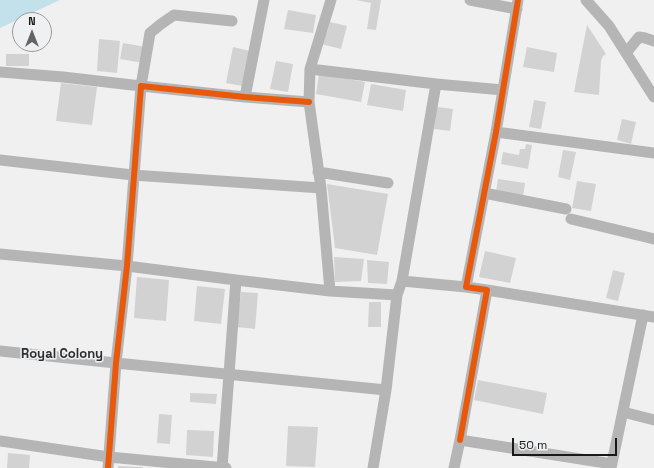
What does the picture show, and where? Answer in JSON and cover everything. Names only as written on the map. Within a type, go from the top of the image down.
[{"type":"street","points":[[245,97],[264,0]]},
{"type":"street","points":[[330,291],[321,188],[309,102],[310,69],[331,0]]},
{"type":"street","points":[[466,287],[504,90],[518,4],[470,0]]},
{"type":"street","points":[[586,0],[609,26],[654,97]]},
{"type":"street","points":[[108,468],[116,363],[127,266],[141,86],[150,33],[174,15],[232,21]]},
{"type":"street","points":[[626,53],[639,37],[654,41]]},
{"type":"street","points":[[310,69],[436,84],[504,90]]},
{"type":"street","points":[[0,72],[62,77],[245,97],[309,102]]},
{"type":"street","points":[[373,468],[386,390],[397,294],[402,281],[436,84]]},
{"type":"street","points":[[496,132],[654,153]]},
{"type":"street","points":[[0,160],[133,175],[321,188]]},
{"type":"street","points":[[318,172],[388,183]]},
{"type":"street","points":[[484,193],[566,209]]},
{"type":"street","points":[[571,220],[654,239]]},
{"type":"street","points":[[0,254],[127,266],[330,291],[397,294]]},
{"type":"street","points":[[0,442],[109,456],[224,468],[228,374],[236,280]]},
{"type":"street","points":[[402,281],[466,287],[649,316],[623,412],[612,466],[460,440]]},
{"type":"street","points":[[454,468],[486,290]]},
{"type":"street","points":[[0,351],[386,390]]},
{"type":"street","points":[[623,412],[654,420]]},
{"type":"water","points":[[0,0],[60,0],[34,12],[12,12],[12,22],[0,28]]},
{"type":"building","points":[[356,0],[381,0],[376,30],[367,29],[371,3]]},
{"type":"building","points":[[288,10],[316,15],[313,33],[284,29]]},
{"type":"building","points":[[330,22],[347,26],[341,49],[321,44],[324,32],[327,33]]},
{"type":"building","points":[[587,25],[606,54],[603,56],[601,61],[599,95],[574,92]]},
{"type":"building","points":[[99,39],[120,41],[117,73],[97,71]]},
{"type":"building","points":[[123,43],[146,47],[143,63],[120,59]]},
{"type":"building","points":[[233,47],[250,51],[242,86],[226,83]]},
{"type":"building","points":[[527,47],[557,53],[554,72],[523,67]]},
{"type":"building","points":[[6,54],[29,54],[29,66],[6,66]]},
{"type":"building","points":[[276,61],[293,64],[288,92],[270,89]]},
{"type":"building","points":[[319,74],[365,82],[361,102],[316,94]]},
{"type":"building","points":[[61,83],[97,87],[92,125],[56,121]]},
{"type":"building","points":[[371,84],[406,90],[403,111],[367,105]]},
{"type":"building","points":[[534,100],[546,102],[541,129],[529,127]]},
{"type":"building","points":[[437,107],[453,109],[450,131],[434,129]]},
{"type":"building","points":[[622,119],[636,122],[631,144],[617,140]]},
{"type":"building","points":[[526,144],[532,145],[528,169],[501,164],[503,152],[519,155],[520,149],[525,149]]},
{"type":"building","points":[[563,150],[576,152],[570,180],[558,177]]},
{"type":"building","points":[[498,179],[525,183],[523,197],[496,192]]},
{"type":"building","points":[[577,181],[596,184],[591,211],[572,208]]},
{"type":"building","points":[[327,184],[388,194],[377,255],[335,248]]},
{"type":"building","points":[[485,251],[516,258],[510,283],[479,277]]},
{"type":"building","points":[[334,257],[364,259],[361,281],[335,282]]},
{"type":"building","points":[[367,260],[389,262],[387,284],[368,283]]},
{"type":"building","points":[[613,270],[625,273],[618,301],[606,298]]},
{"type":"building","points":[[137,277],[169,280],[166,321],[134,318]]},
{"type":"building","points":[[197,286],[225,289],[221,324],[194,321]]},
{"type":"building","points":[[241,292],[258,293],[255,329],[237,327]]},
{"type":"building","points":[[369,302],[381,302],[381,327],[368,327]]},
{"type":"building","points":[[478,380],[547,393],[543,414],[474,400]]},
{"type":"building","points":[[190,393],[217,394],[216,404],[190,402]]},
{"type":"building","points":[[159,414],[172,415],[170,444],[157,443]]},
{"type":"building","points":[[288,426],[318,427],[315,467],[286,466]]},
{"type":"building","points":[[187,430],[214,431],[213,457],[186,455]]},
{"type":"building","points":[[8,453],[30,455],[29,468],[7,468]]},
{"type":"building","points":[[118,466],[143,467],[143,468],[118,468]]},
{"type":"cycle path","points":[[460,440],[487,290],[466,287],[496,132],[518,0]]},
{"type":"cycle path","points":[[108,468],[116,363],[127,266],[141,86],[309,102]]},
{"type":"district","name":"Royal Colony","points":[[62,354]]}]
